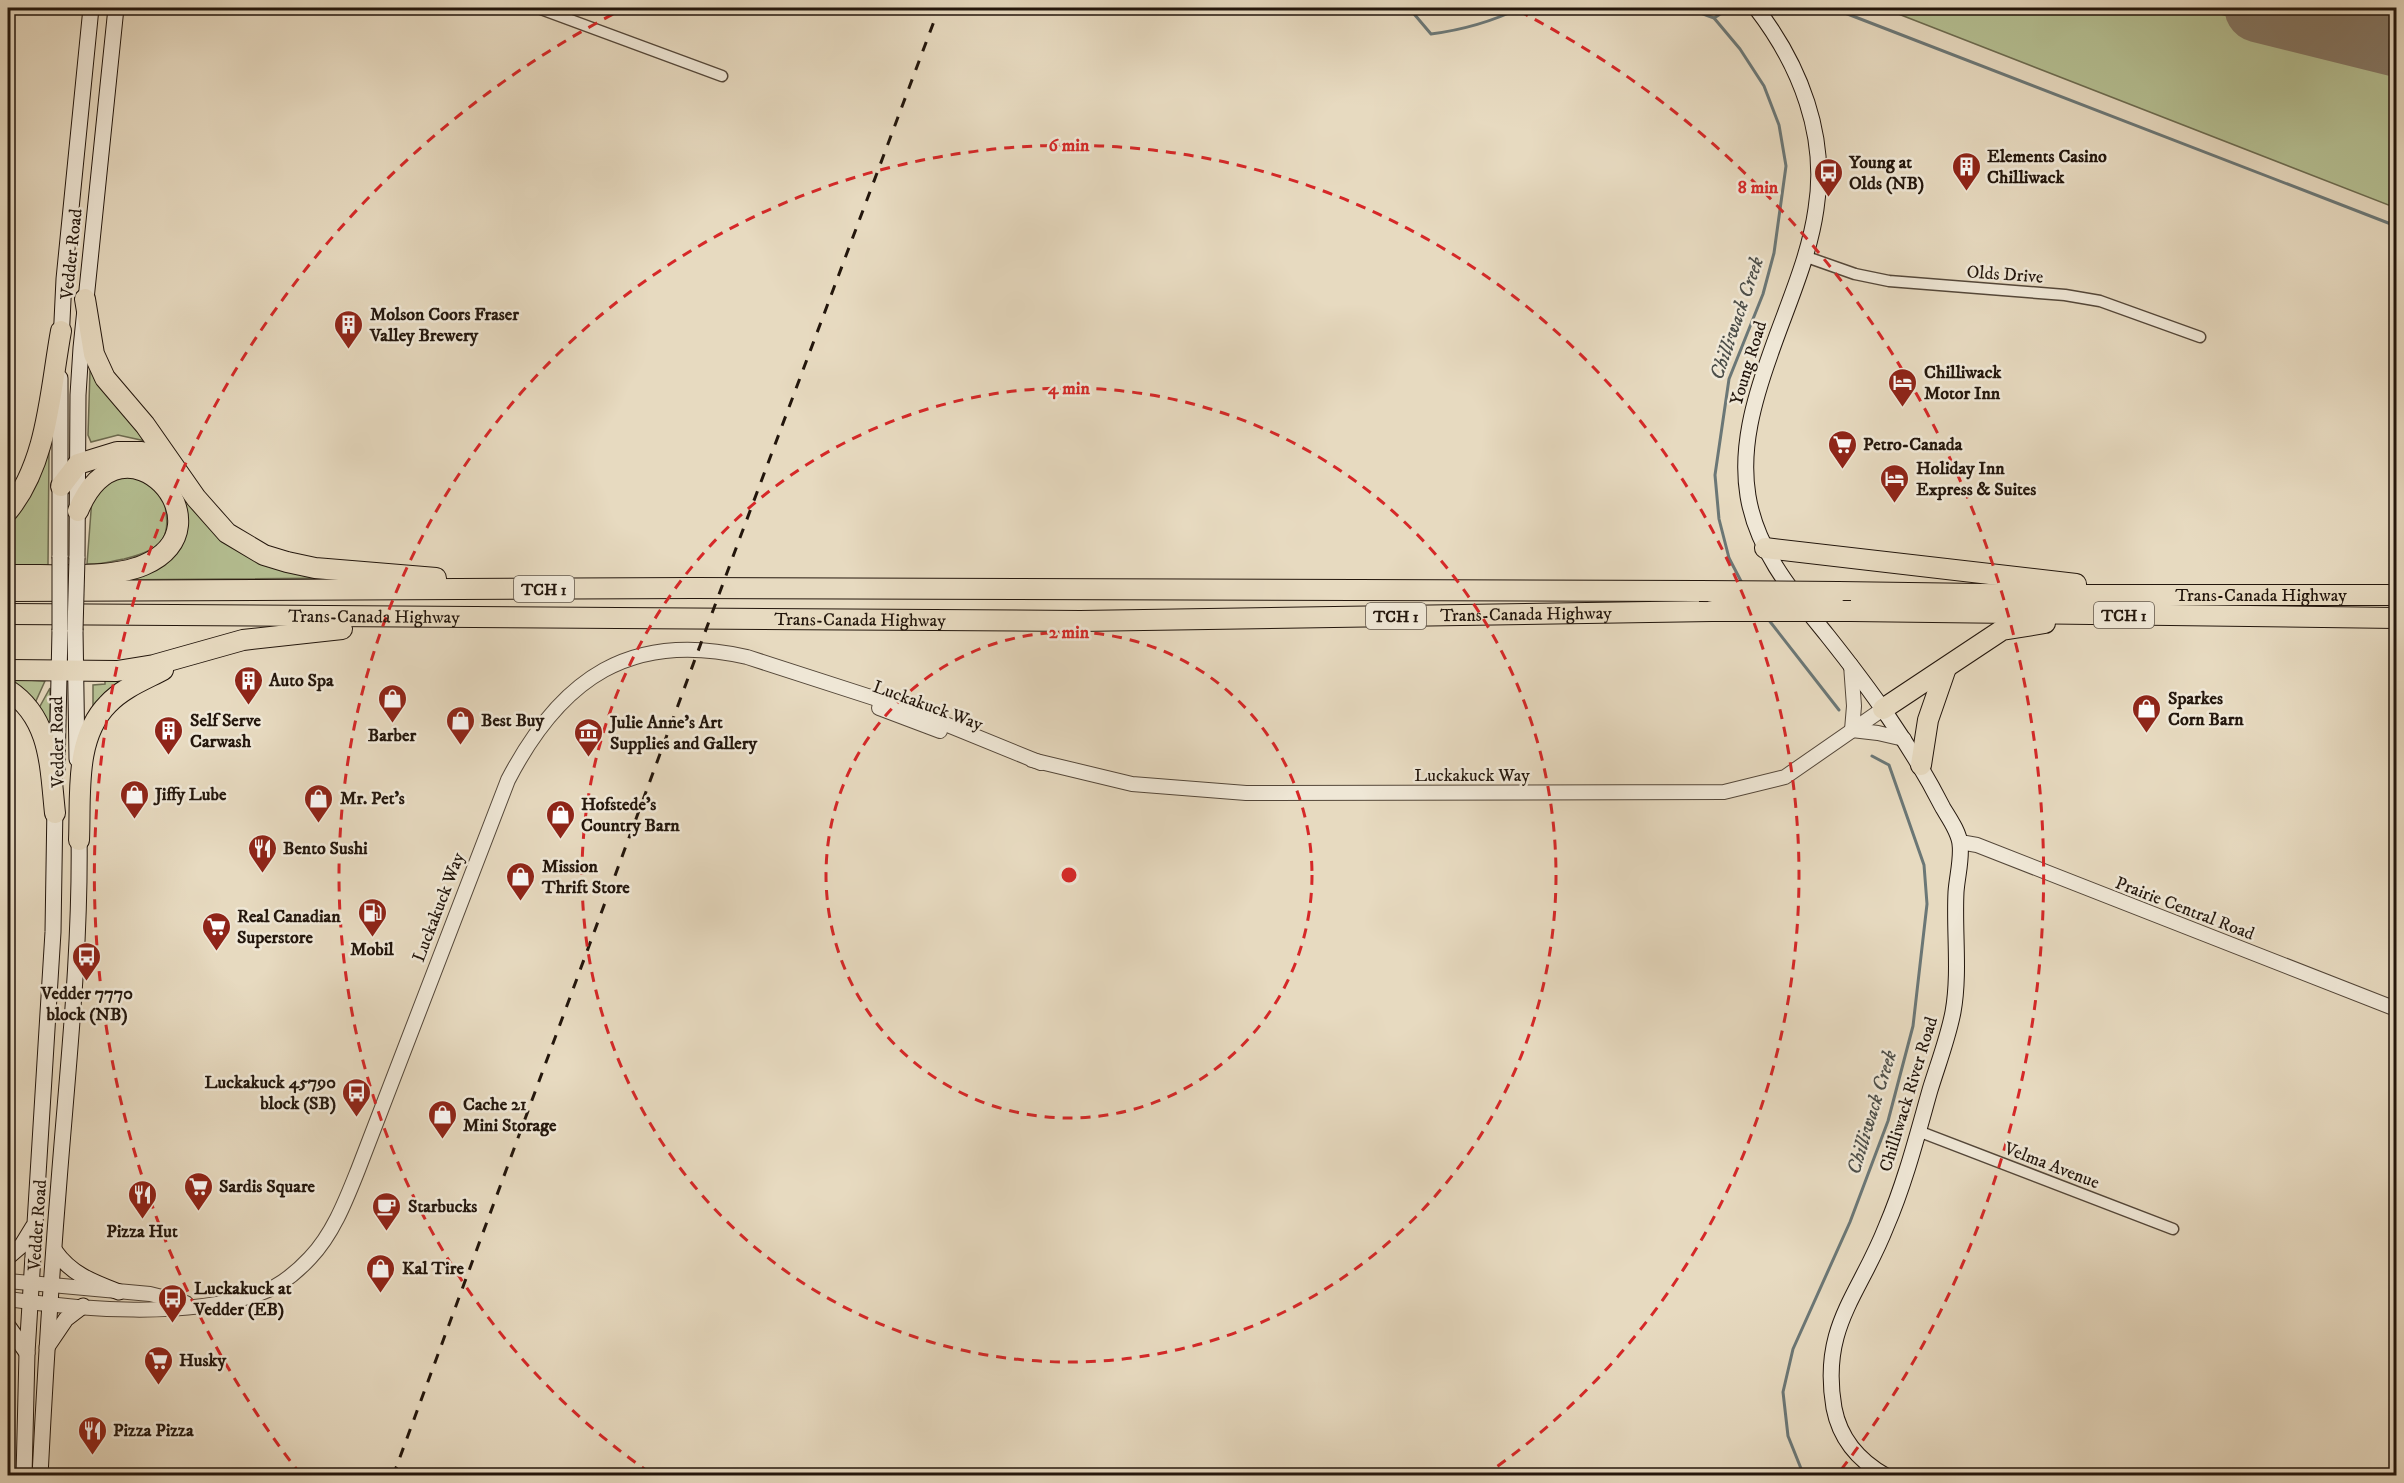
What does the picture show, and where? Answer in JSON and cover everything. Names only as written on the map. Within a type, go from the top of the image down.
[{"type":"highway","points":[[86,299],[91,342],[98,365],[113,389],[145,425],[178,475],[207,512],[227,533],[264,555],[315,568],[430,577],[551,580],[694,588]]},
{"type":"highway","points":[[8,510],[26,485],[35,464],[41,443],[61,331]]},
{"type":"highway","points":[[60,486],[78,464],[129,451],[149,455],[178,475]]},
{"type":"highway","points":[[8,575],[113,573],[142,566],[167,550],[172,542],[177,522],[174,499],[169,490],[149,473],[127,468],[113,471],[93,483],[84,495],[78,511]]},
{"type":"highway","points":[[1765,548],[2102,587],[2184,589],[2246,594]]},
{"type":"highway","name":"Trans-Canada Highway","points":[[8,591],[694,588],[2397,595]]},
{"type":"highway","name":"Trans-Canada Highway","points":[[8,614],[1080,621],[1712,611],[1851,611],[2397,618]]},
{"type":"highway","points":[[1883,709],[2002,630],[2048,623],[2246,617]]},
{"type":"highway","points":[[8,670],[134,669],[243,640],[322,630],[433,626],[549,618]]},
{"type":"highway","points":[[79,840],[84,750],[99,714],[121,693],[195,654]]},
{"type":"highway","points":[[1922,765],[1928,720],[1946,668]]},
{"type":"highway","points":[[8,690],[22,701],[41,727],[47,745],[55,813]]},
{"type":"main road","name":"Vedder Road","points":[[40,1476],[50,1303],[70,1048],[79,840],[68,671],[68,630],[60,557],[61,331],[64,279],[91,8]]},
{"type":"main road","name":"Vedder Road","points":[[68,630],[76,558],[78,511],[78,395],[116,8]]},
{"type":"main road","name":"Young Road","points":[[1756,8],[1770,26],[1794,66],[1808,102],[1820,159],[1816,210],[1804,256],[1757,392],[1749,434],[1746,467],[1748,494],[1754,522],[1765,548],[1787,585],[1883,709]]},
{"type":"main road","name":"Vedder Road","points":[[24,1476],[27,1353],[53,932],[55,813],[68,671]]},
{"type":"main road","points":[[1883,709],[1922,765],[1960,842]]},
{"type":"main road","name":"Chilliwack River Road","points":[[1886,1476],[1870,1467],[1845,1442],[1836,1419],[1831,1390],[1831,1358],[1839,1326],[1850,1298],[1886,1230],[1953,1013],[1957,965],[1956,887],[1960,842]]},
{"type":"main road","points":[[8,1257],[22,1245],[35,1224]]},
{"type":"main road","points":[[55,1251],[70,1269],[86,1279],[119,1292]]},
{"type":"main road","points":[[47,1347],[66,1319],[83,1306]]},
{"type":"main road","points":[[8,1326],[27,1353]]},
{"type":"street","points":[[538,8],[567,13],[722,76]]},
{"type":"street","name":"Olds Drive","points":[[1804,256],[1888,281],[2065,295],[2100,301],[2200,337]]},
{"type":"street","name":"Luckakuck Way","points":[[8,1299],[148,1311],[225,1302],[259,1294],[286,1279],[311,1258],[344,1204],[358,1170],[503,789],[536,731],[561,701],[603,671],[632,658],[662,650],[691,648],[720,650],[806,676],[907,720],[1041,763],[1132,784],[1246,793],[1724,792],[1785,777],[1883,709]]},
{"type":"street","points":[[1851,665],[1854,706],[1852,730],[1904,739]]},
{"type":"street","name":"Prairie Central Road","points":[[1960,842],[1977,845],[2397,1009]]},
{"type":"street","name":"Velma Avenue","points":[[1918,1131],[2173,1229]]},
{"type":"street","name":"Luckakuck Way","points":[[8,1281],[150,1294],[196,1305]]},
{"type":"green space","points":[[1883,8],[2196,8],[2396,57],[2396,208]]},
{"type":"green space","points":[[94,370],[150,442],[118,435],[91,442],[88,435],[90,371]]},
{"type":"green space","points":[[49,450],[48,565],[8,568],[8,518]]},
{"type":"green space","points":[[116,477],[138,477],[163,496],[167,521],[166,531],[163,539],[150,551],[124,559],[87,564],[92,498]]},
{"type":"green space","points":[[181,491],[209,523],[337,578],[103,580],[157,563],[177,492]]},
{"type":"green space","points":[[133,677],[93,710],[93,685],[105,684],[105,680]]},
{"type":"green space","points":[[8,679],[45,681],[35,703],[8,683]]},
{"type":"green space","points":[[50,688],[50,730],[39,708]]},
{"type":"waterway","name":"Chilliwack Creek","points":[[1409,8],[1431,34],[1477,24],[1520,8]]},
{"type":"waterway","name":"Chilliwack Creek","points":[[1687,8],[1714,18],[1740,49],[1764,86],[1779,125],[1786,166],[1774,253],[1763,294],[1729,379],[1715,475],[1719,519],[1729,558],[1743,585]]},
{"type":"waterway","points":[[1714,18],[1730,8]]},
{"type":"waterway","points":[[1832,8],[2396,226]]},
{"type":"waterway","name":"Chilliwack Creek","points":[[1768,619],[1839,710]]},
{"type":"waterway","name":"Chilliwack Creek","points":[[1804,1476],[1788,1436],[1783,1392],[1793,1349],[1850,1222],[1888,1121],[1913,1026],[1927,904],[1924,865],[1889,765],[1872,756]]},
{"type":"taxiway","points":[[2365,34],[2377,32],[2396,18]]},
{"type":"runway","points":[[2259,8],[2396,42]]},
{"type":"railway","points":[[393,1476],[738,543],[939,8]]},
{"type":"place","name":"Elements Casino Chilliwack","points":[[1966,192]]},
{"type":"place","name":"Young at Olds (NB)","points":[[1828,198]]},
{"type":"place","name":"Molson Coors Fraser Valley Brewery","points":[[349,350]]},
{"type":"place","name":"Chilliwack Motor Inn","points":[[1903,408]]},
{"type":"place","name":"Petro-Canada","points":[[1842,470]]},
{"type":"place","name":"Holiday Inn Express & Suites","points":[[1895,504]]},
{"type":"place","name":"Auto Spa","points":[[248,706]]},
{"type":"place","name":"Barber","points":[[392,724]]},
{"type":"place","name":"Sparkes Corn Barn","points":[[2147,734]]},
{"type":"place","name":"Best Buy","points":[[460,746]]},
{"type":"place","name":"Self Serve Carwash","points":[[169,756]]},
{"type":"place","name":"Julie Anne's Art Supplies and Gallery","points":[[589,758]]},
{"type":"place","name":"Jiffy Lube","points":[[134,820]]},
{"type":"place","name":"Mr. Pet's","points":[[319,824]]},
{"type":"place","name":"Hofstede's Country Barn","points":[[560,840]]},
{"type":"place","name":"Bento Sushi","points":[[262,874]]},
{"type":"place","name":"Mission Thrift Store","points":[[521,902]]},
{"type":"place","name":"Mobil","points":[[372,938]]},
{"type":"place","name":"Real Canadian Superstore","points":[[216,952]]},
{"type":"place","name":"Vedder 7770 block (NB)","points":[[87,982]]},
{"type":"place","name":"Luckakuck 45790 block (SB)","points":[[357,1118]]},
{"type":"place","name":"Cache 21 Mini Storage","points":[[442,1140]]},
{"type":"place","name":"Sardis Square","points":[[198,1212]]},
{"type":"place","name":"Pizza Hut","points":[[142,1220]]},
{"type":"place","name":"Starbucks","points":[[387,1232]]},
{"type":"place","name":"Kal Tire","points":[[381,1294]]},
{"type":"place","name":"Luckakuck at Vedder (EB)","points":[[173,1324]]},
{"type":"place","name":"Husky","points":[[158,1386]]},
{"type":"place","name":"Pizza Pizza","points":[[92,1456]]}]
